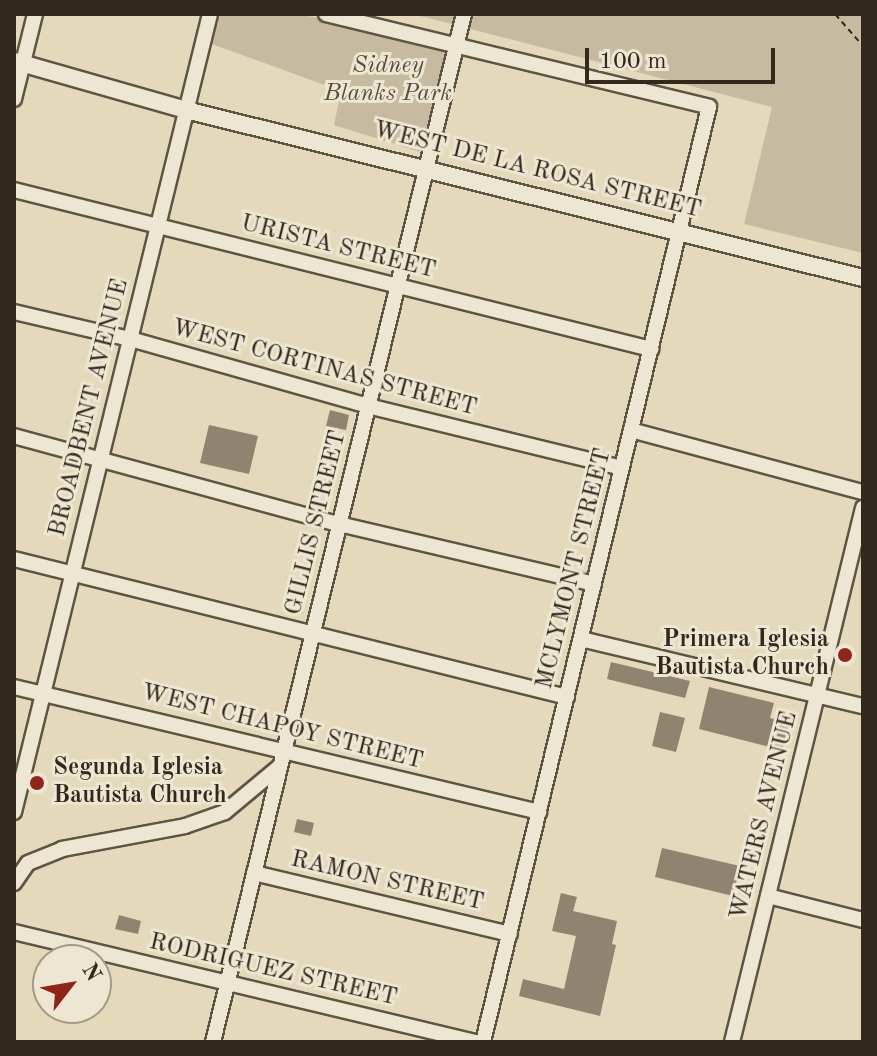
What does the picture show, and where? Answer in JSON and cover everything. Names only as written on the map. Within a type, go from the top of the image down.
[{"type":"street","points":[[14,99],[18,62],[35,14]]},
{"type":"street","name":"BROADBENT AVENUE","points":[[14,812],[210,14]]},
{"type":"street","points":[[326,14],[456,46]]},
{"type":"street","name":"GILLIS STREET","points":[[213,1042],[464,14]]},
{"type":"street","name":"MCLYMONT STREET","points":[[456,46],[709,107],[483,1042]]},
{"type":"street","name":"WEST DE LA ROSA STREET","points":[[18,62],[186,110],[427,167],[863,278]]},
{"type":"street","name":"URISTA STREET","points":[[14,190],[651,349]]},
{"type":"street","name":"WEST CORTINAS STREET","points":[[14,312],[130,339],[368,406],[622,468]]},
{"type":"street","points":[[631,430],[863,492]]},
{"type":"street","points":[[14,436],[339,524],[594,584]]},
{"type":"street","name":"WATERS AVENUE","points":[[732,1042],[863,508]]},
{"type":"street","points":[[14,559],[567,697]]},
{"type":"street","points":[[581,639],[863,706]]},
{"type":"street","name":"WEST CHAPOY STREET","points":[[14,687],[282,758],[539,812]]},
{"type":"street","points":[[14,883],[28,863],[62,849],[185,826],[225,812],[282,758]]},
{"type":"street","name":"RAMON STREET","points":[[254,873],[510,934]]},
{"type":"street","points":[[768,896],[863,920]]},
{"type":"street","name":"RODRIGUEZ STREET","points":[[14,932],[476,1042]]},
{"type":"path","points":[[835,14],[863,46]]},
{"type":"green space","name":"Sidney Blanks Park","points":[[217,14],[298,14],[449,44],[420,152],[334,125],[341,91],[209,43]]},
{"type":"green space","points":[[413,14],[863,14],[863,253],[744,224],[772,107]]},
{"type":"building","points":[[330,410],[349,415],[346,430],[326,426]]},
{"type":"building","points":[[209,425],[258,436],[249,474],[200,463]]},
{"type":"building","points":[[611,662],[690,681],[685,698],[607,679]]},
{"type":"building","points":[[709,687],[774,703],[770,718],[789,723],[782,750],[699,729]]},
{"type":"building","points":[[660,712],[685,718],[676,752],[652,746]]},
{"type":"building","points":[[297,819],[314,823],[311,836],[294,832]]},
{"type":"building","points":[[662,848],[740,866],[733,896],[655,877]]},
{"type":"building","points":[[561,893],[577,897],[573,911],[617,921],[612,944],[616,945],[600,1016],[519,996],[523,979],[564,989],[576,936],[552,931]]},
{"type":"building","points":[[119,915],[141,921],[138,934],[115,929]]},
{"type":"place","name":"Primera Iglesia Bautista Church","points":[[845,655]]},
{"type":"place","name":"Segunda Iglesia Bautista Church","points":[[37,783]]}]
